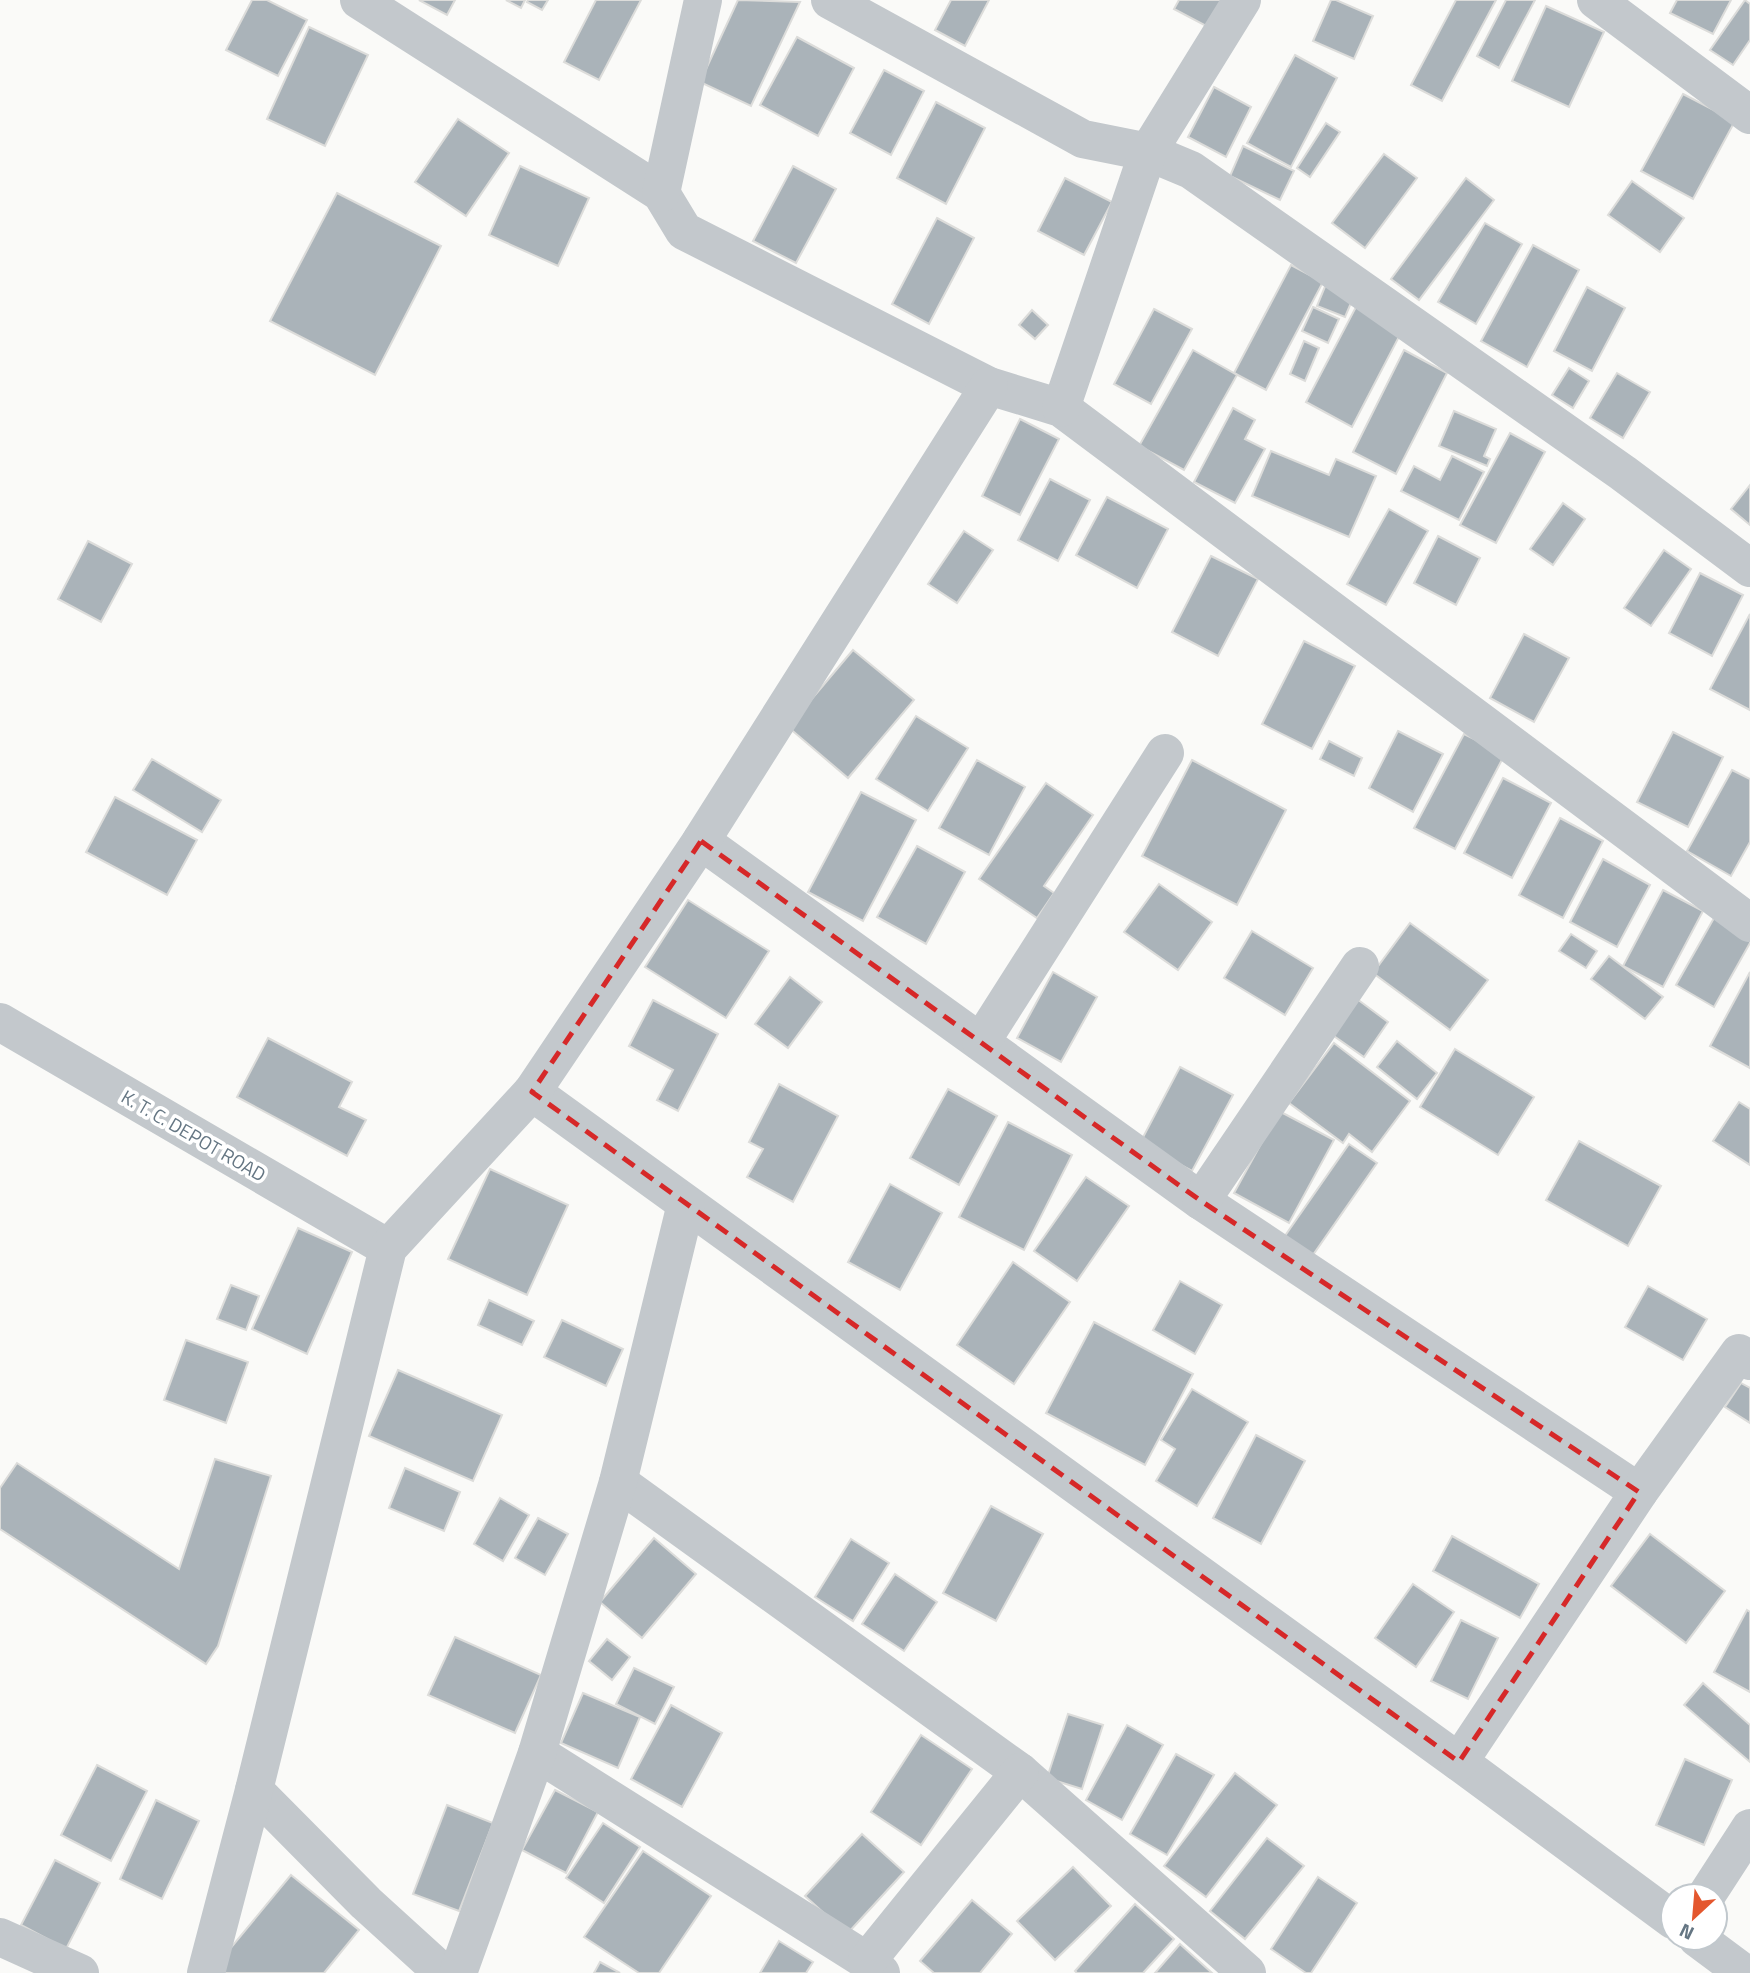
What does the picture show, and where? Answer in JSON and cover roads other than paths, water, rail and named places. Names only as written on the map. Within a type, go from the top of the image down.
[{"type":"street","points":[[359,0],[661,193],[684,231],[989,386],[1061,408],[1750,923]]},
{"type":"street","points":[[661,193],[703,0]]},
{"type":"street","points":[[830,0],[1083,139],[1148,152],[1191,170],[1623,473],[1750,568]]},
{"type":"street","points":[[1061,408],[1148,152],[1242,0]]},
{"type":"street","points":[[1596,0],[1750,115]]},
{"type":"street","points":[[206,1973],[388,1248],[532,1092],[701,841],[989,386]]},
{"type":"street","points":[[981,1042],[1165,753]]},
{"type":"street","points":[[701,841],[1201,1201],[1639,1492]]},
{"type":"street","points":[[1201,1201],[1360,966]]},
{"type":"street","name":"K. T. C. DEPOT ROAD","points":[[0,1022],[388,1248]]},
{"type":"street","points":[[532,1092],[1460,1762],[1659,1910]]},
{"type":"street","points":[[458,1973],[537,1753],[618,1482],[686,1204]]},
{"type":"street","points":[[1460,1762],[1639,1492],[1746,1351]]},
{"type":"street","points":[[618,1482],[1020,1772],[1247,1973]]},
{"type":"street","points":[[537,1753],[874,1967],[1020,1772]]},
{"type":"street","points":[[254,1790],[366,1903],[443,1973]]},
{"type":"street","points":[[1715,1882],[1750,1828]]},
{"type":"street","points":[[0,1937],[80,1973]]},
{"type":"street","points":[[1716,1952],[1744,1973]]}]
